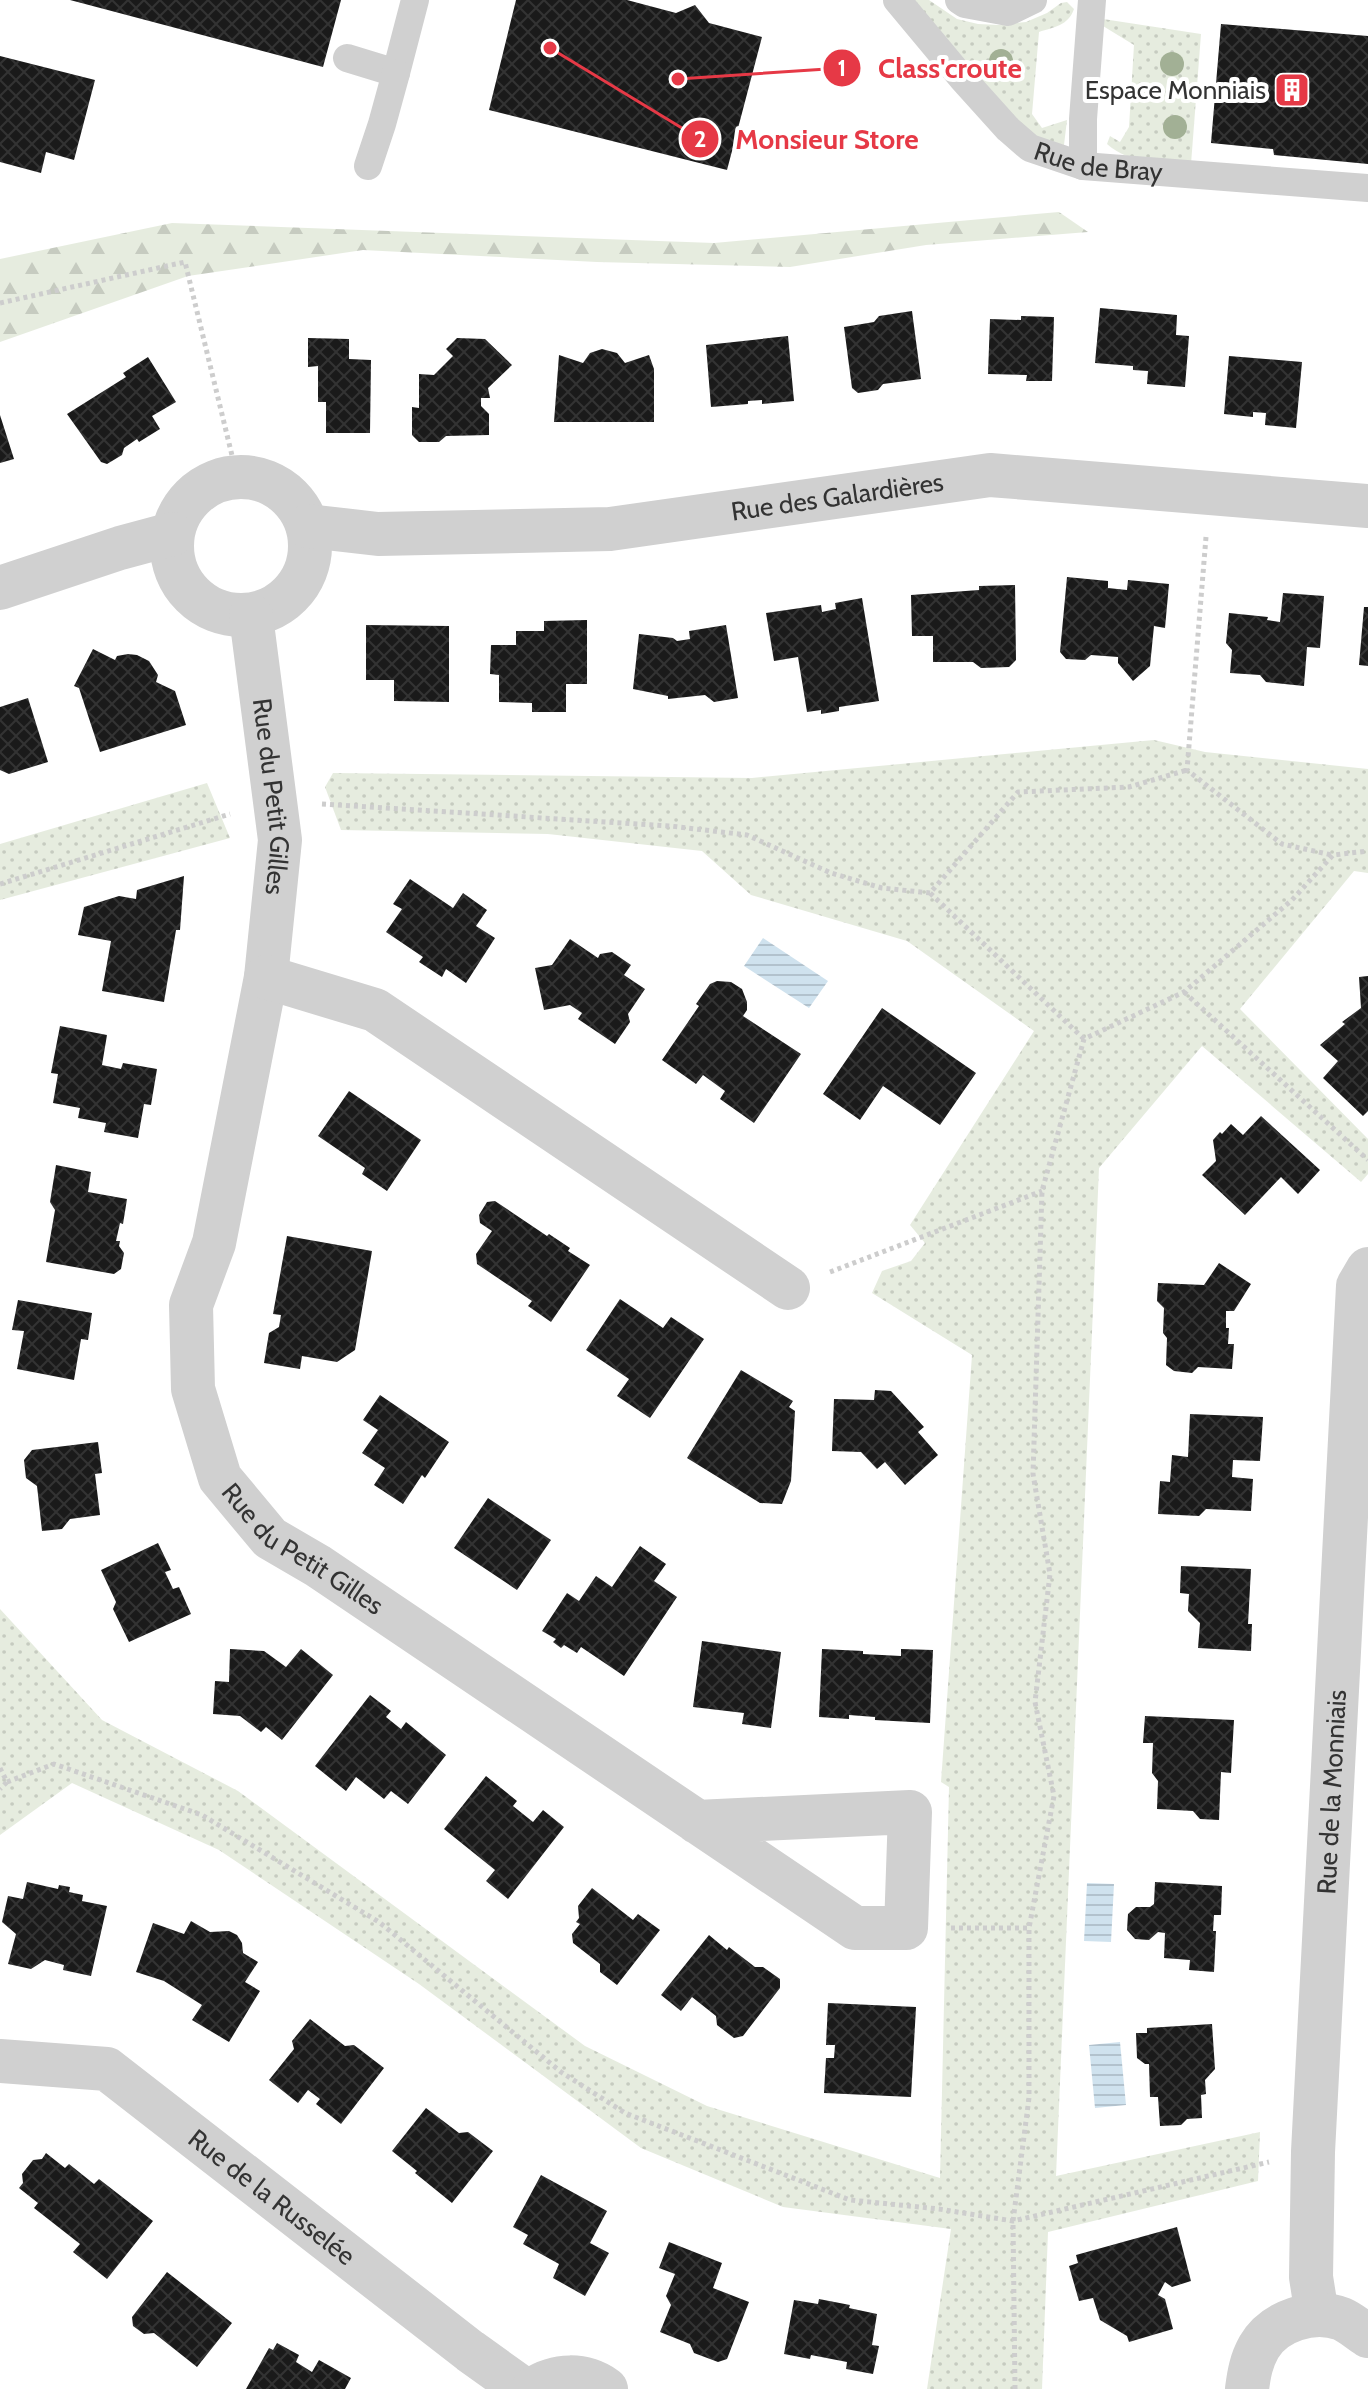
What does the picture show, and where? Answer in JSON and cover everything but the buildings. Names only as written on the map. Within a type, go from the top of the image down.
[{"type":"street","name":"Rue des Galardières","points":[[308,526],[378,534],[610,529],[990,475],[1368,506]]},
{"type":"street","points":[[237,476],[260,479],[281,489],[298,505],[308,526],[311,550],[305,573],[293,593],[274,608],[251,616],[225,614],[201,603],[182,584],[173,560],[172,534],[180,512],[195,494],[215,481],[237,476]]},
{"type":"street","points":[[0,588],[172,534]]},
{"type":"street","name":"Rue du Petit Gilles","points":[[251,616],[280,840],[266,977],[214,1243],[191,1305],[193,1389],[220,1478],[270,1538],[318,1566],[855,1928],[906,1928]]},
{"type":"street","points":[[266,977],[375,1010],[788,1288]]},
{"type":"street","name":"Rue de la Monniais","points":[[1317,2315],[1311,2277],[1313,2152],[1358,1286],[1368,1269]]},
{"type":"street","points":[[697,1822],[910,1812],[906,1928]]},
{"type":"street","name":"Rue de la Russelée","points":[[0,2061],[107,2069],[523,2389]]},
{"type":"street","points":[[1247,2389],[1250,2367],[1260,2345],[1276,2329],[1297,2318],[1317,2315],[1341,2319],[1368,2336]]},
{"type":"street","points":[[533,2389],[563,2377],[584,2378],[606,2389]]},
{"type":"lane","points":[[368,166],[415,0]]},
{"type":"lane","name":"Rue de Bray","points":[[897,0],[962,78],[1008,129],[1030,148],[1083,166],[1368,188]]},
{"type":"lane","points":[[959,0],[965,4],[1008,12],[1033,0]]},
{"type":"lane","points":[[1083,166],[1083,119],[1092,0]]},
{"type":"lane","points":[[347,58],[396,73]]},
{"type":"path","points":[[0,303],[185,262],[237,476]]},
{"type":"path","points":[[1187,770],[1210,493]]},
{"type":"path","points":[[1187,770],[1282,844],[1333,855],[1368,851]]},
{"type":"path","points":[[930,893],[1018,792],[1129,787],[1187,770]]},
{"type":"path","points":[[0,884],[276,801],[670,826],[747,835],[831,873],[882,888],[930,893],[1084,1039]]},
{"type":"path","points":[[1015,2389],[1013,2221],[1029,2098],[1029,1928],[1054,1796],[1035,1702],[1050,1574],[1033,1474],[1042,1191],[1084,1039],[1184,992],[1292,900],[1333,855]]},
{"type":"path","points":[[1184,992],[1368,1160]]},
{"type":"path","points":[[788,1288],[1042,1191]]},
{"type":"path","points":[[0,1789],[7,1782],[54,1764],[202,1815],[379,1922],[561,2072],[625,2113],[850,2200],[939,2209],[1013,2221],[1313,2152]]},
{"type":"path","points":[[0,1768],[7,1782]]},
{"type":"path","points":[[906,1928],[1029,1928]]},
{"type":"green space","points":[[909,0],[929,0],[957,19],[998,25],[1026,22],[1067,2],[1074,9],[1068,19],[1039,32],[1032,114],[1042,128],[1067,120],[1064,145],[1027,137]]},
{"type":"green space","points":[[1103,19],[1201,34],[1191,164],[1136,159],[1107,144],[1110,136],[1120,142],[1129,127],[1134,45],[1103,26]]},
{"type":"green space","points":[[1059,212],[1088,232],[926,245],[790,267],[597,262],[363,250],[188,276],[0,342],[0,259],[172,223],[714,243]]},
{"type":"green space","points":[[1154,740],[1205,752],[1368,769],[1368,873],[1354,871],[1240,1009],[1368,1139],[1368,1174],[1361,1182],[1202,1046],[1099,1168],[1056,2176],[1260,2132],[1258,2181],[1048,2232],[1042,2389],[927,2389],[951,2229],[783,2207],[641,2148],[419,1984],[219,1850],[72,1783],[0,1835],[0,1609],[102,1720],[238,1791],[585,2046],[707,2106],[940,2178],[949,1787],[941,1782],[972,1355],[872,1293],[882,1271],[911,1261],[925,1243],[910,1225],[1034,1031],[907,941],[751,895],[702,851],[548,834],[341,830],[325,787],[333,773],[752,778]]},
{"type":"green space","points":[[207,783],[230,838],[0,900],[0,844]]},
{"type":"water","points":[[763,938],[828,981],[809,1008],[744,966]]},
{"type":"water","points":[[1087,1883],[1114,1884],[1111,1942],[1084,1941]]},
{"type":"water","points":[[1120,2042],[1126,2105],[1095,2108],[1089,2045]]},
{"type":"place","name":"Monsieur Store","points":[[550,48]]},
{"type":"place","name":"Class'croute","points":[[678,79]]},
{"type":"place","name":"Espace Monniais","points":[[1292,90]]}]
